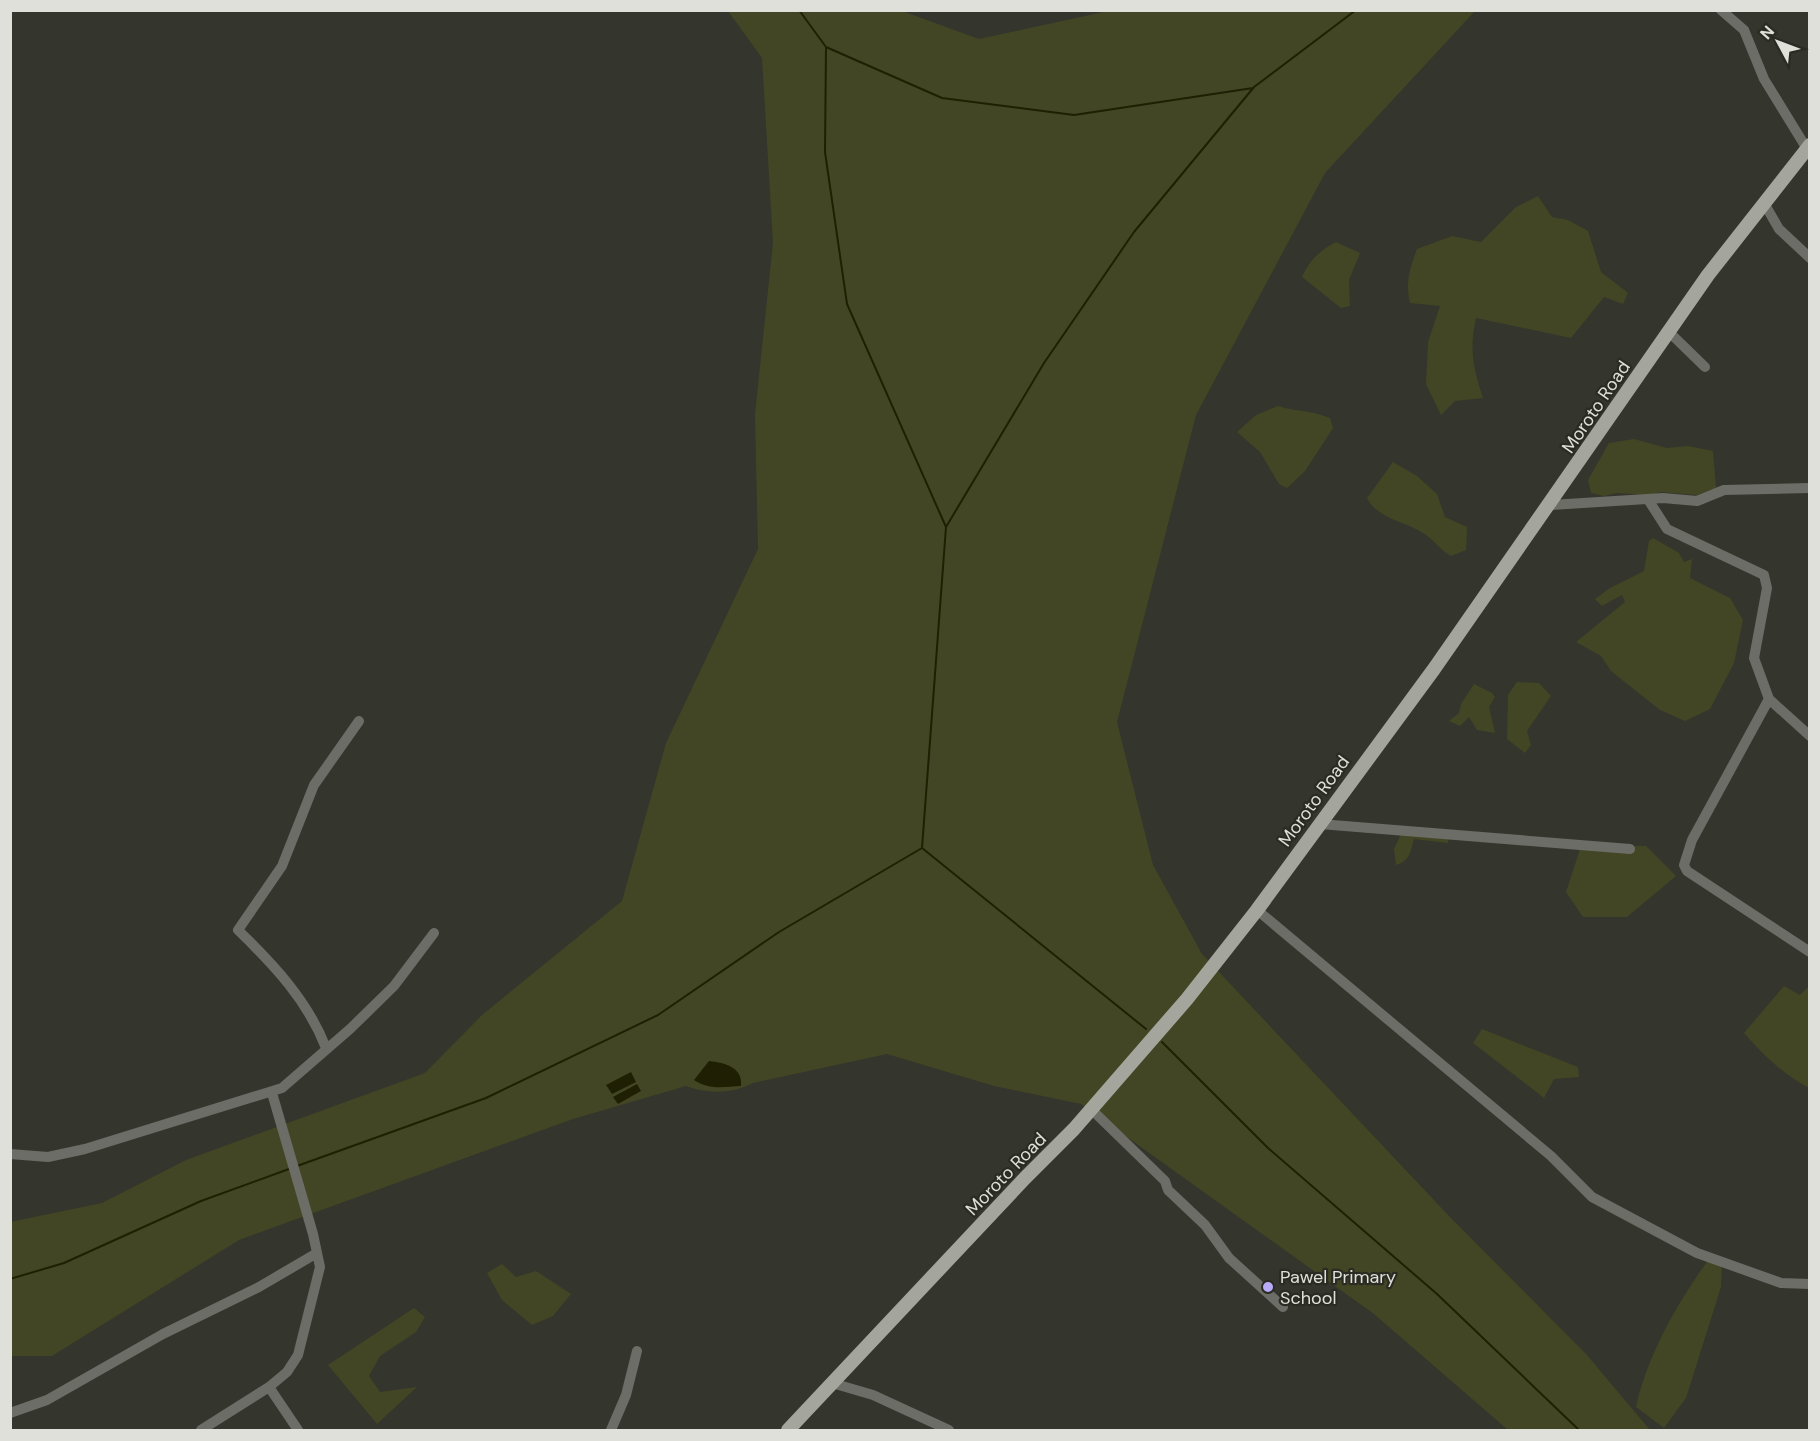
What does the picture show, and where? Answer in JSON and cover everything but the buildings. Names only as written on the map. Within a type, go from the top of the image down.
[{"type":"main road","name":"Moroto Road","points":[[788,1431],[1092,1110],[1187,999],[1257,910],[1551,505],[1708,275],[1808,147]]},
{"type":"street","points":[[1721,10],[1744,30],[1764,79],[1808,147]]},
{"type":"street","points":[[1764,203],[1779,229],[1809,258]]},
{"type":"street","points":[[1669,332],[1705,367]]},
{"type":"street","points":[[1551,505],[1649,501],[1663,498],[1697,501],[1724,490],[1809,488]]},
{"type":"street","points":[[1649,501],[1667,529],[1764,575],[1767,588],[1754,658],[1768,699],[1809,736]]},
{"type":"street","points":[[1768,699],[1692,840],[1684,865],[1687,871],[1809,952]]},
{"type":"street","points":[[327,1048],[311,1015],[299,998],[272,964],[238,930],[282,866],[314,785],[359,721]]},
{"type":"street","points":[[1320,824],[1356,829],[1630,849]]},
{"type":"street","points":[[1257,910],[1551,1156],[1592,1197],[1697,1253],[1781,1283],[1809,1284]]},
{"type":"street","points":[[10,1154],[48,1157],[85,1149],[272,1093],[298,1075],[394,986],[434,933]]},
{"type":"street","points":[[201,1431],[287,1372],[298,1355],[310,1303],[319,1279],[317,1253],[272,1093]]},
{"type":"street","points":[[1092,1110],[1165,1181],[1168,1190],[1205,1225],[1229,1258],[1283,1307]]},
{"type":"street","points":[[10,1413],[47,1400],[163,1334],[259,1287],[317,1253]]},
{"type":"street","points":[[610,1431],[626,1395],[637,1351]]},
{"type":"street","points":[[832,1383],[873,1395],[949,1431]]},
{"type":"street","points":[[269,1386],[298,1431]]},
{"type":"shaded area","points":[[728,11],[902,11],[979,39],[1108,11],[1475,11],[1325,173],[1196,415],[1117,722],[1153,865],[1202,954],[1449,1216],[1586,1354],[1650,1430],[1508,1430],[1374,1314],[1081,1104],[994,1086],[887,1054],[753,1083],[729,1091],[711,1091],[686,1086],[573,1119],[239,1240],[52,1356],[11,1356],[10,1222],[102,1203],[186,1160],[425,1073],[482,1015],[622,901],[666,743],[758,549],[755,414],[773,243],[762,58]]},
{"type":"shaded area","points":[[1538,196],[1552,217],[1568,220],[1588,231],[1601,272],[1628,293],[1623,304],[1604,297],[1571,338],[1476,318],[1473,358],[1483,398],[1455,401],[1441,415],[1426,384],[1428,342],[1440,306],[1410,303],[1409,276],[1417,249],[1452,236],[1481,242],[1516,207]]},
{"type":"shaded area","points":[[1336,242],[1360,253],[1349,280],[1350,306],[1341,308],[1302,277],[1316,256]]},
{"type":"shaded area","points":[[1278,406],[1330,418],[1333,428],[1305,471],[1287,488],[1279,484],[1260,452],[1237,432],[1256,415]]},
{"type":"shaded area","points":[[1634,439],[1667,448],[1688,446],[1713,451],[1716,488],[1697,495],[1662,492],[1647,495],[1617,493],[1604,496],[1591,493],[1588,480],[1609,443]]},
{"type":"shaded area","points":[[1393,462],[1417,476],[1437,494],[1445,517],[1467,527],[1466,550],[1451,556],[1426,535],[1385,516],[1372,505],[1367,498]]},
{"type":"shaded area","points":[[1653,538],[1679,553],[1684,562],[1692,559],[1690,578],[1730,598],[1743,620],[1734,663],[1710,709],[1685,721],[1660,710],[1611,671],[1601,656],[1576,642],[1625,602],[1622,595],[1602,606],[1595,599],[1610,588],[1644,571],[1649,541]]},
{"type":"shaded area","points":[[1517,682],[1539,683],[1551,696],[1527,731],[1531,745],[1525,753],[1507,739],[1508,695]]},
{"type":"shaded area","points":[[1474,684],[1492,693],[1495,697],[1489,707],[1495,733],[1477,730],[1469,717],[1460,726],[1449,721],[1459,713],[1461,704]]},
{"type":"shaded area","points":[[1401,834],[1449,836],[1448,843],[1414,839],[1407,859],[1396,865],[1394,849]]},
{"type":"shaded area","points":[[1581,846],[1646,846],[1676,876],[1627,917],[1583,917],[1566,892]]},
{"type":"shaded area","points":[[1784,986],[1800,995],[1809,986],[1809,1088],[1774,1064],[1744,1033]]},
{"type":"shaded area","points":[[1482,1029],[1578,1067],[1579,1077],[1554,1079],[1544,1098],[1473,1043]]},
{"type":"shaded area","points":[[709,1061],[727,1065],[736,1070],[741,1086],[711,1087],[694,1080]]},
{"type":"shaded area","points":[[631,1072],[636,1082],[612,1094],[606,1085]]},
{"type":"shaded area","points":[[637,1084],[641,1091],[618,1104],[613,1097]]},
{"type":"shaded area","points":[[1710,1258],[1722,1262],[1721,1287],[1686,1398],[1664,1428],[1636,1407],[1641,1388],[1656,1348],[1676,1310]]},
{"type":"shaded area","points":[[502,1264],[516,1277],[536,1271],[571,1294],[553,1316],[532,1325],[502,1300],[487,1273]]},
{"type":"shaded area","points":[[414,1308],[425,1317],[416,1332],[380,1356],[369,1376],[380,1392],[417,1387],[377,1424],[328,1365]]},
{"type":"waterway","points":[[799,10],[826,47],[825,152],[847,304],[946,527]]},
{"type":"waterway","points":[[922,848],[946,527],[1044,363],[1134,232],[1254,87],[1356,10]]},
{"type":"waterway","points":[[826,47],[942,98],[1074,115],[1253,88]]},
{"type":"waterway","points":[[922,848],[1146,1029]]},
{"type":"waterway","points":[[297,1166],[486,1098],[658,1015],[779,932],[922,848]]},
{"type":"waterway","points":[[1162,1042],[1268,1148],[1437,1294],[1579,1430]]},
{"type":"waterway","points":[[10,1279],[64,1263],[201,1201],[289,1169]]},
{"type":"place","name":"Pawel Primary School","points":[[1268,1287]]}]
